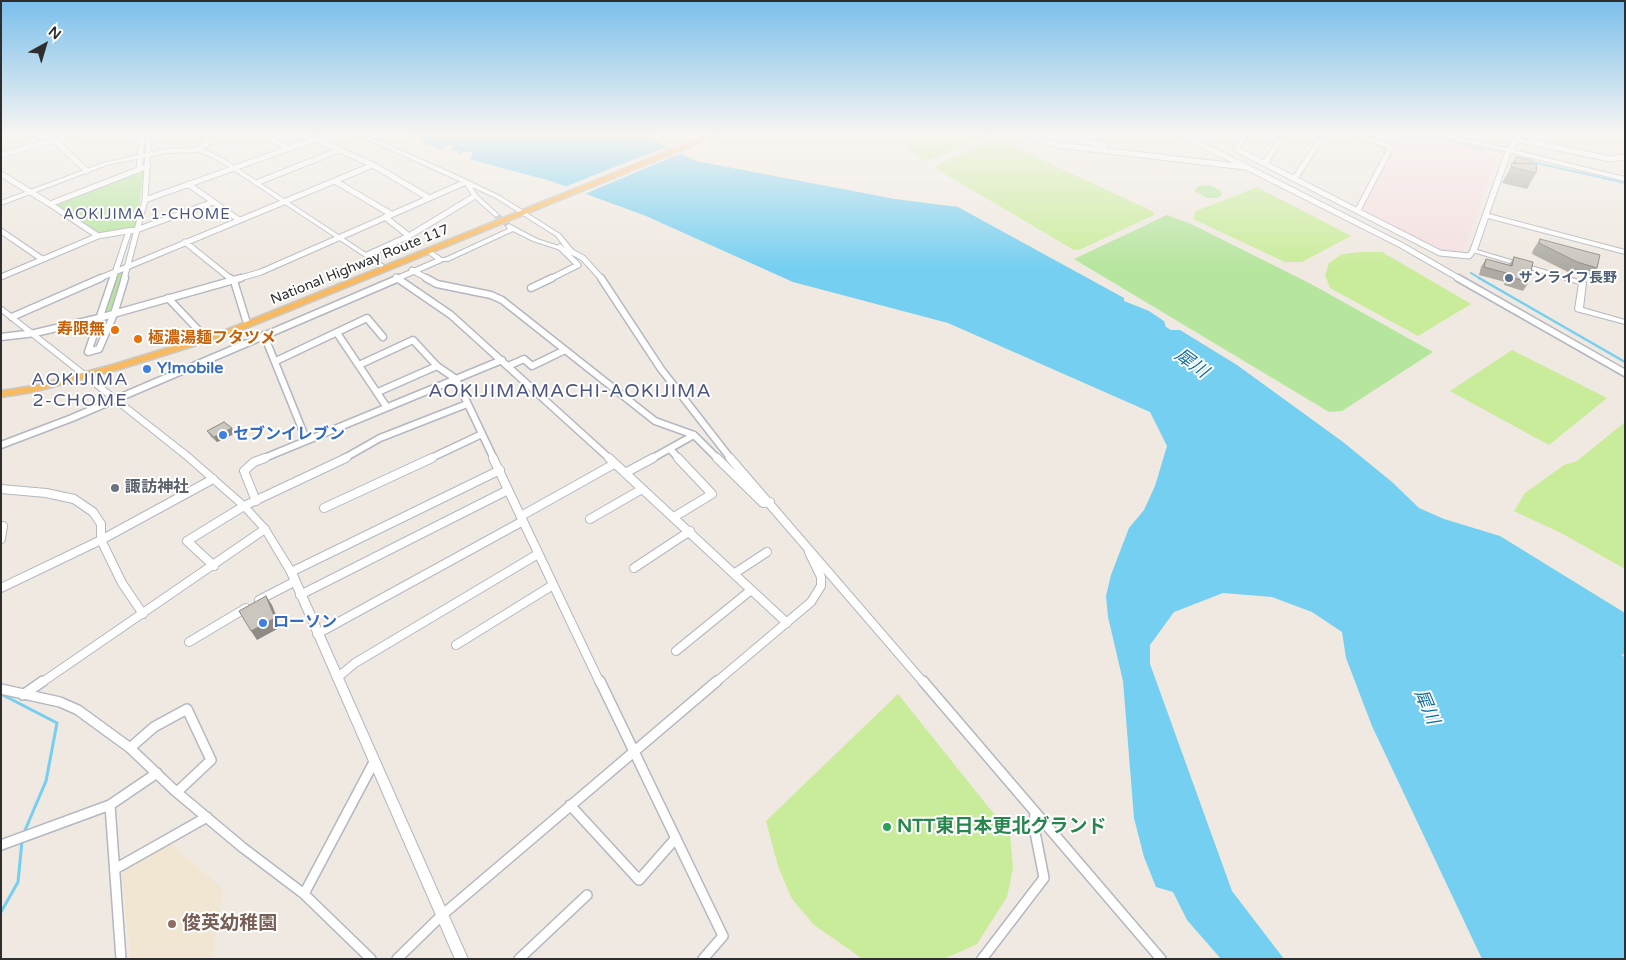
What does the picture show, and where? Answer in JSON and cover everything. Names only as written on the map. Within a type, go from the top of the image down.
[{"type":"highway","name":"National Highway Route 117","points":[[1,394],[180,349],[229,332],[602,178]]},
{"type":"highway","name":"National Highway Route 117","points":[[1,386],[84,373],[204,336],[381,265],[608,178]]},
{"type":"street","points":[[7,178],[98,236]]},
{"type":"street","points":[[1,203],[69,178]]},
{"type":"street","points":[[50,204],[119,178]]},
{"type":"street","points":[[128,231],[88,352],[100,350],[114,314],[139,229],[146,200],[147,178]]},
{"type":"street","points":[[146,200],[205,178]]},
{"type":"street","points":[[248,178],[381,265]]},
{"type":"street","points":[[256,183],[269,178]]},
{"type":"street","points":[[12,317],[115,271],[343,178]]},
{"type":"street","points":[[395,178],[429,198]]},
{"type":"street","points":[[456,178],[525,210],[558,235],[572,252]]},
{"type":"street","points":[[1269,178],[1401,245],[1625,373]]},
{"type":"street","points":[[1295,178],[1440,253],[1469,256],[1473,251],[1499,178]]},
{"type":"street","points":[[1358,210],[1375,178]]},
{"type":"street","points":[[335,181],[388,216],[409,236]]},
{"type":"street","points":[[466,182],[475,196],[496,215]]},
{"type":"street","points":[[1,337],[35,334],[100,318],[262,272],[466,182]]},
{"type":"street","points":[[188,184],[239,220]]},
{"type":"street","points":[[367,255],[409,236],[475,196]]},
{"type":"street","points":[[1,276],[98,236],[139,229],[213,202]]},
{"type":"street","points":[[1485,215],[1625,252]]},
{"type":"street","points":[[1,445],[264,335],[412,270],[440,260],[511,227],[572,252],[583,258],[606,283],[684,400],[727,454],[1161,959]]},
{"type":"street","points":[[1,231],[42,259]]},
{"type":"street","points":[[185,242],[234,281],[246,320]]},
{"type":"street","points":[[532,288],[578,265],[560,248]]},
{"type":"street","points":[[428,251],[440,260]]},
{"type":"street","points":[[1473,251],[1584,282],[1579,309],[1625,322]]},
{"type":"street","points":[[412,270],[437,284],[491,295],[502,300],[608,386],[655,421],[694,435],[763,503],[770,502]]},
{"type":"street","points":[[396,278],[451,315],[690,531],[787,623]]},
{"type":"street","points":[[168,298],[204,336]]},
{"type":"street","points":[[1,308],[116,398],[213,479],[244,506],[265,529],[292,577],[441,916],[462,959]]},
{"type":"street","points":[[276,361],[367,318],[382,336]]},
{"type":"street","points":[[337,332],[386,406]]},
{"type":"street","points":[[264,335],[306,439]]},
{"type":"street","points":[[359,365],[413,340],[437,366],[456,379],[552,585],[723,936],[703,959]]},
{"type":"street","points":[[508,366],[524,359],[532,366],[565,350]]},
{"type":"street","points":[[256,501],[244,471],[254,462],[386,406],[502,360]]},
{"type":"street","points":[[378,392],[437,366]]},
{"type":"street","points":[[214,566],[187,541],[244,506],[360,451],[380,438],[467,404]]},
{"type":"street","points":[[324,508],[482,434]]},
{"type":"street","points":[[625,473],[671,450],[694,435]]},
{"type":"street","points":[[671,450],[712,494],[674,517]]},
{"type":"street","points":[[317,634],[614,464]]},
{"type":"street","points":[[189,642],[292,577],[500,470]]},
{"type":"street","points":[[1,588],[101,540],[213,479]]},
{"type":"street","points":[[590,519],[642,488]]},
{"type":"street","points":[[1,489],[46,493],[74,499],[93,512],[101,524],[101,540],[122,583],[142,614]]},
{"type":"street","points":[[300,595],[508,490]]},
{"type":"street","points":[[1,539],[3,526]]},
{"type":"street","points":[[23,696],[265,529]]},
{"type":"street","points":[[634,568],[690,531]]},
{"type":"street","points":[[397,959],[441,916],[811,602],[821,586],[820,577],[806,544]]},
{"type":"street","points":[[734,573],[767,552]]},
{"type":"street","points":[[337,678],[354,663],[538,554]]},
{"type":"street","points":[[456,645],[552,585]]},
{"type":"street","points":[[676,651],[751,590]]},
{"type":"street","points":[[3,690],[23,696],[60,702],[78,710],[130,748],[177,792],[242,847],[304,894],[371,959]]},
{"type":"street","points":[[130,748],[154,727],[187,709],[211,760],[177,792]]},
{"type":"street","points":[[304,894],[374,762]]},
{"type":"street","points":[[1,845],[110,805],[156,773]]},
{"type":"street","points":[[110,805],[121,959]]},
{"type":"street","points":[[570,805],[639,880],[676,838]]},
{"type":"street","points":[[982,959],[1044,878],[1034,827],[1035,813]]},
{"type":"street","points":[[115,869],[207,817]]},
{"type":"street","points":[[519,959],[587,895]]},
{"type":"shaded area","points":[[1377,178],[1490,178],[1463,251],[1446,252],[1436,249],[1361,208]]},
{"type":"shaded area","name":"俊英幼稚園","points":[[168,841],[223,889],[212,959],[131,959],[122,874],[127,866]]},
{"type":"green space","points":[[121,178],[143,178],[136,229],[97,235],[55,203]]},
{"type":"green space","points":[[952,178],[1081,178],[1154,212],[1154,215],[1081,249],[1074,250]]},
{"type":"green space","points":[[1210,185],[1221,191],[1222,195],[1217,198],[1207,198],[1194,191],[1198,186]]},
{"type":"green space","points":[[1257,187],[1351,236],[1302,262],[1285,262],[1193,219],[1196,211]]},
{"type":"green space","points":[[1167,215],[1191,224],[1311,284],[1433,352],[1342,411],[1329,412],[1074,259]]},
{"type":"green space","points":[[1382,252],[1471,304],[1418,336],[1330,288],[1325,275],[1329,263],[1342,254]]},
{"type":"green space","points":[[124,271],[112,310],[104,313],[118,272]]},
{"type":"green space","points":[[1512,350],[1607,398],[1549,445],[1450,391]]},
{"type":"green space","points":[[1625,422],[1625,569],[1563,534],[1514,511],[1525,493],[1564,465],[1577,461]]},
{"type":"green space","name":"NTT東日本更北グランド","points":[[898,694],[1010,834],[1013,868],[1007,897],[977,944],[944,959],[863,959],[814,925],[792,899],[778,866],[766,821]]},
{"type":"water","name":"犀川","points":[[539,178],[784,178],[895,199],[958,207],[1124,298],[1124,301],[1149,311],[1164,321],[1166,327],[1171,330],[1180,330],[1237,365],[1343,442],[1392,482],[1419,508],[1444,519],[1500,536],[1625,613],[1625,655],[1621,654],[1625,658],[1625,959],[1482,959],[1372,726],[1346,658],[1342,632],[1312,612],[1272,597],[1223,593],[1174,612],[1150,645],[1150,664],[1232,891],[1284,959],[1221,959],[1187,920],[1173,892],[1156,887],[1144,857],[1134,818],[1123,681],[1108,617],[1106,596],[1111,575],[1129,528],[1144,510],[1155,486],[1167,446],[1150,412],[948,323],[793,282],[646,216]]},
{"type":"pier","points":[[588,178],[623,178],[580,196],[562,188]]},
{"type":"building","points":[[1540,239],[1600,255],[1597,268],[1577,262],[1539,243]]},
{"type":"building","points":[[1514,257],[1533,262],[1529,282],[1509,277],[1510,274],[1484,267],[1486,259],[1512,266]]},
{"type":"building","points":[[224,422],[232,428],[214,437],[207,431]]},
{"type":"building","points":[[266,596],[275,618],[251,631],[239,611]]},
{"type":"waterway","points":[[1602,178],[1625,183]]},
{"type":"waterway","points":[[1471,273],[1481,279]]},
{"type":"waterway","points":[[1479,278],[1625,362]]},
{"type":"waterway","points":[[1,694],[57,723],[46,781],[23,835]]},
{"type":"waterway","points":[[1,912],[18,882],[22,841]]},
{"type":"tunnel","points":[[496,215],[509,226]]},
{"type":"place","name":"サンライフ長野","points":[[1509,278]]},
{"type":"place","name":"寿限無","points":[[115,330]]},
{"type":"place","name":"極濃湯麺フタツメ","points":[[138,339]]},
{"type":"place","name":"Y!mobile","points":[[147,369]]},
{"type":"place","name":"セブンイレブン","points":[[223,435]]},
{"type":"place","name":"諏訪神社","points":[[115,488]]},
{"type":"place","name":"ローソン","points":[[263,623]]},
{"type":"place","name":"NTT東日本更北グランド","points":[[887,827]]},
{"type":"place","name":"俊英幼稚園","points":[[172,924]]},
{"type":"district","name":"AOKIJIMA 1-CHOME","points":[[147,215]]},
{"type":"district","name":"AOKIJIMA 2-CHOME","points":[[80,390]]},
{"type":"district","name":"AOKIJIMAMACHI-AOKIJIMA","points":[[570,392]]}]
